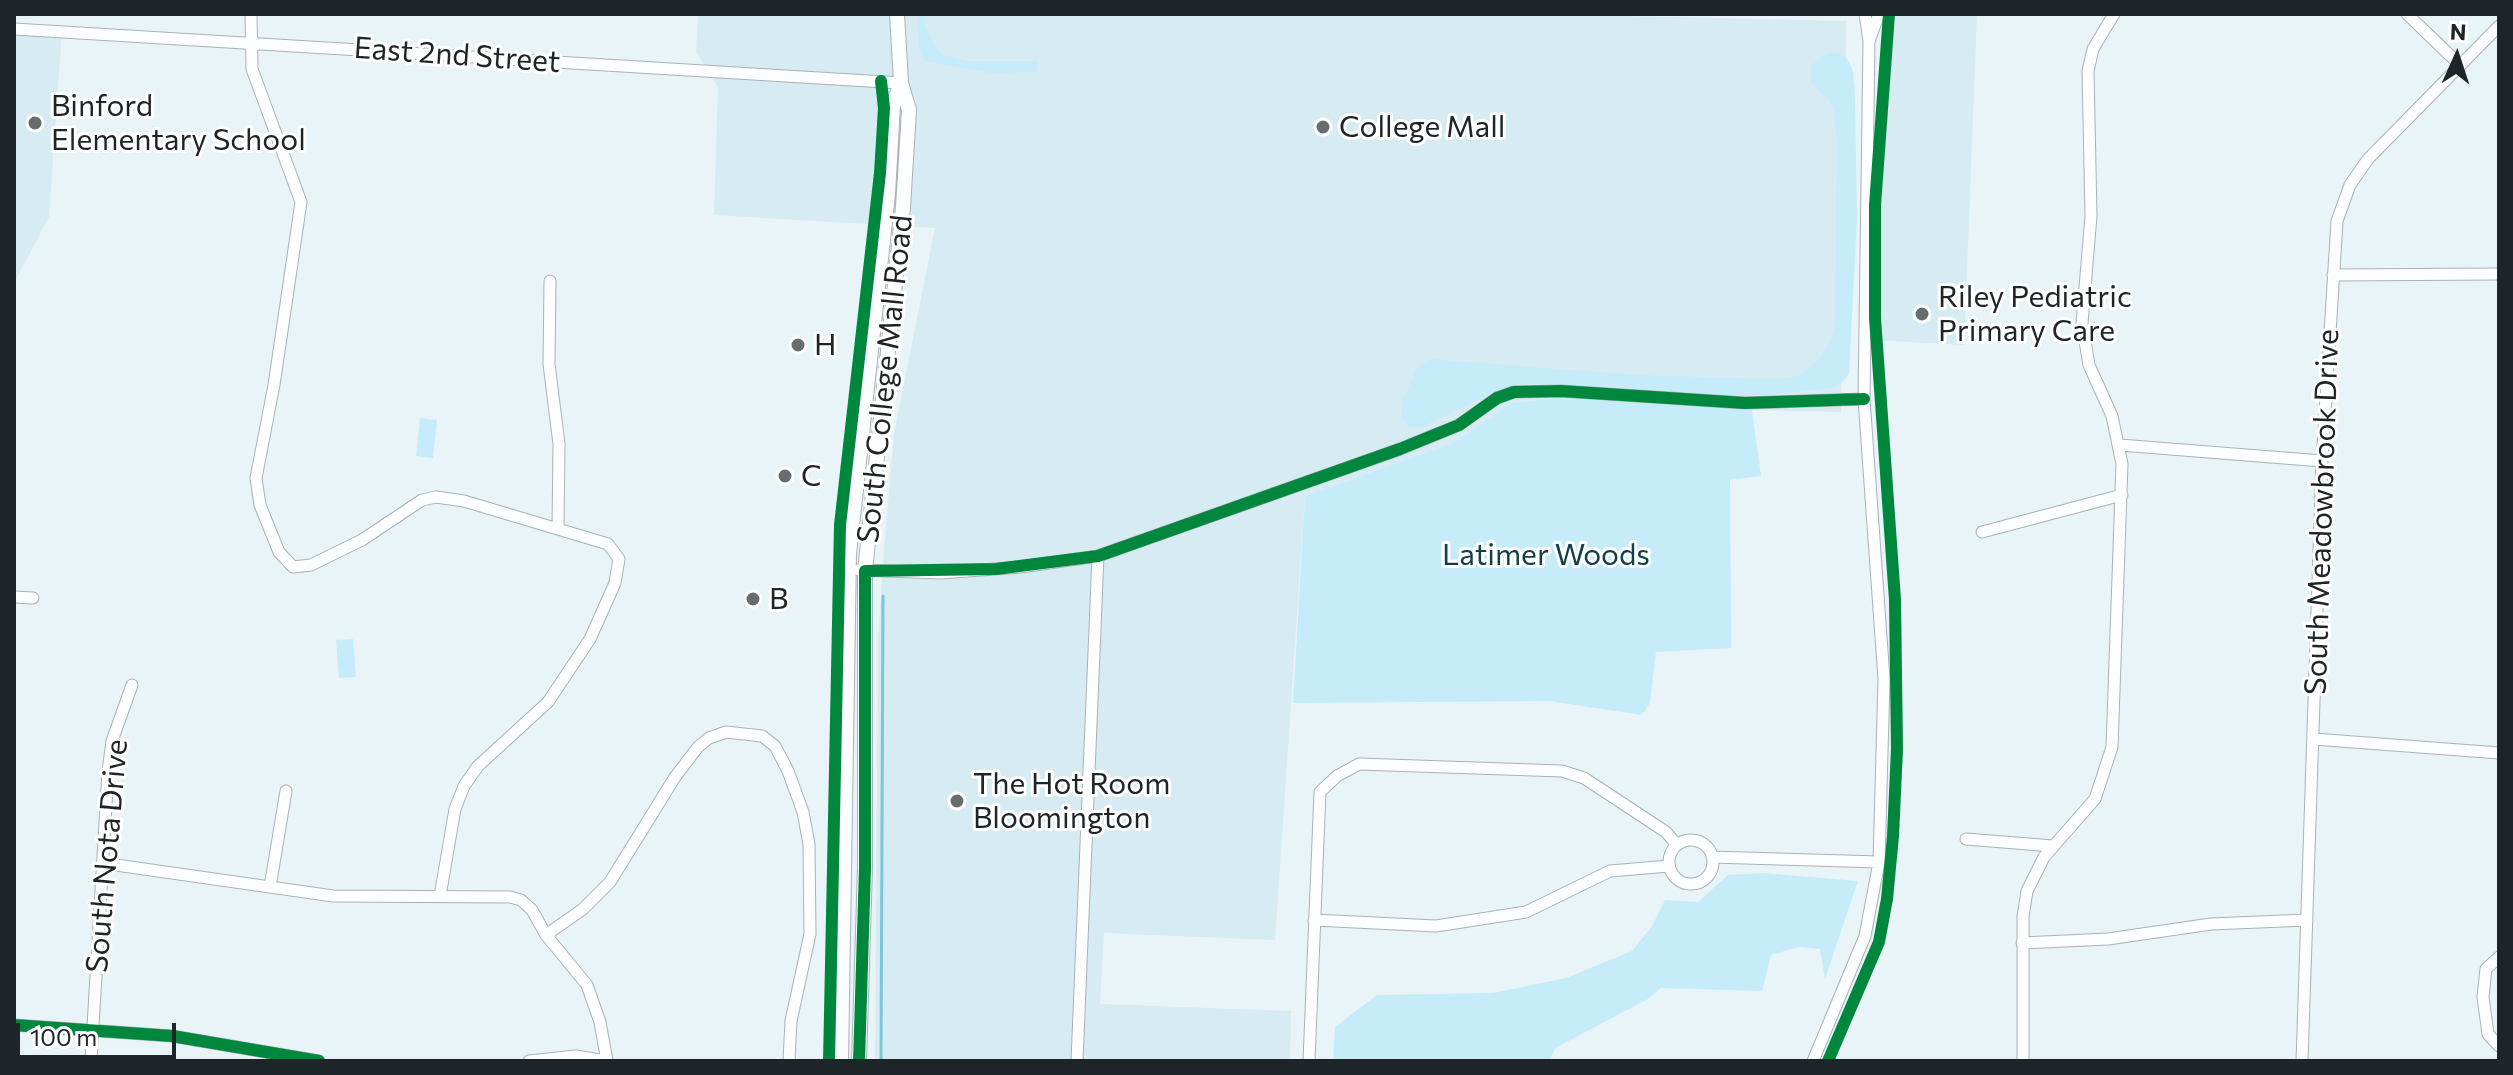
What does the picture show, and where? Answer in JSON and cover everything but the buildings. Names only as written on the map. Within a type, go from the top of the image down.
[{"type":"main road","name":"South College Mall Road","points":[[859,1061],[865,868],[865,571],[906,174],[909,106],[901,83],[897,14]]},
{"type":"main road","name":"South College Mall Road","points":[[841,1061],[849,569],[890,172],[893,105],[901,83]]},
{"type":"main road","points":[[892,141],[907,148]]},
{"type":"main road","points":[[890,172],[906,174]]},
{"type":"main road","points":[[885,215],[901,222]]},
{"type":"street","points":[[251,14],[252,69],[301,202],[274,385],[256,478],[260,505],[279,552],[293,567],[311,565],[362,540],[429,497],[454,498],[558,528],[613,548],[619,559],[617,577],[590,639],[548,702],[478,766],[464,786],[455,809],[440,896]]},
{"type":"street","points":[[1813,1061],[1865,936],[1879,862],[1884,679],[1864,399],[1869,41],[1865,14]]},
{"type":"street","points":[[1869,41],[1879,14]]},
{"type":"street","points":[[2023,1061],[2022,943],[2027,891],[2039,864],[2095,799],[2110,758],[2122,495],[2120,445],[2112,416],[2089,365],[2082,323],[2091,216],[2088,71],[2093,49],[2114,14]]},
{"type":"street","points":[[2407,14],[2460,65]]},
{"type":"street","name":"South Meadowbrook Drive","points":[[2302,1061],[2322,461],[2337,221],[2350,185],[2379,145],[2499,26]]},
{"type":"street","name":"East 2nd Street","points":[[14,29],[901,83]]},
{"type":"street","points":[[2333,275],[2499,274]]},
{"type":"street","points":[[550,281],[549,364],[559,444],[558,528]]},
{"type":"street","points":[[849,569],[996,569],[1098,556],[1400,449],[1459,425],[1497,398],[1514,392],[1561,391],[1745,403],[1864,399]]},
{"type":"street","points":[[2120,445],[2322,461]]},
{"type":"street","points":[[1982,532],[2122,495]]},
{"type":"street","points":[[1077,1061],[1098,556]]},
{"type":"street","points":[[14,597],[33,598]]},
{"type":"street","name":"South Nota Drive","points":[[91,1061],[110,754],[132,685]]},
{"type":"street","points":[[546,935],[583,909],[610,882],[675,777],[698,747],[709,738],[726,732],[762,736],[775,746],[788,771],[803,812],[809,844],[810,934],[791,1021],[789,1061]]},
{"type":"street","points":[[2314,739],[2499,753]]},
{"type":"street","points":[[1309,1061],[1320,792],[1337,776],[1359,764],[1562,771],[1584,778],[1666,832],[1677,845]]},
{"type":"street","points":[[270,887],[286,791]]},
{"type":"street","points":[[1966,839],[2053,846]]},
{"type":"street","points":[[1712,857],[1711,871],[1695,884],[1680,881],[1669,866],[1670,854],[1677,845],[1697,841],[1712,857],[1879,862]]},
{"type":"street","points":[[102,863],[333,896],[516,898],[532,910],[546,935],[587,985],[600,1022],[607,1061],[576,1056],[529,1061]]},
{"type":"street","points":[[1314,920],[1436,926],[1526,912],[1610,871],[1669,866]]},
{"type":"street","points":[[844,867],[865,868]]},
{"type":"street","points":[[2022,943],[2108,939],[2211,924],[2307,920]]},
{"type":"street","points":[[2499,957],[2486,969],[2483,1015],[2488,1034],[2499,1046]]},
{"type":"street","points":[[14,1025],[172,1036],[319,1061]]},
{"type":"shaded area","points":[[698,14],[1536,14],[1846,21],[1841,412],[1752,410],[1566,397],[1511,403],[1453,443],[1305,496],[1275,940],[1104,933],[1100,1004],[1291,1011],[1290,1061],[875,1061],[878,642],[884,550],[894,434],[935,228],[714,215],[718,87],[696,52]]},
{"type":"shaded area","points":[[1884,14],[1977,14],[1964,345],[1871,340],[1870,199]]},
{"type":"shaded area","name":"Binford Elementary School","points":[[14,27],[62,30],[49,217],[14,283]]},
{"type":"green space","points":[[917,14],[922,14],[925,27],[941,54],[966,61],[1038,61],[1036,72],[990,73],[925,61],[919,50]]},
{"type":"green space","points":[[1831,53],[1845,56],[1853,70],[1855,95],[1857,218],[1849,374],[1841,383],[1831,388],[1747,397],[1527,384],[1498,391],[1419,428],[1406,425],[1401,415],[1403,400],[1417,368],[1430,359],[1635,375],[1779,379],[1798,376],[1819,360],[1831,340],[1835,323],[1837,141],[1834,111],[1829,99],[1811,83],[1811,67],[1820,57]]},
{"type":"green space","name":"Latimer Woods","points":[[1566,397],[1752,410],[1761,476],[1730,480],[1731,648],[1656,652],[1650,703],[1642,715],[1549,701],[1293,703],[1305,496],[1453,443],[1511,403]]},
{"type":"green space","points":[[420,418],[437,420],[433,458],[416,456]]},
{"type":"green space","points":[[353,639],[356,677],[339,678],[336,640]]},
{"type":"green space","points":[[1763,873],[1858,881],[1825,979],[1820,949],[1799,947],[1771,955],[1762,991],[1661,988],[1648,999],[1555,1048],[1550,1061],[1333,1061],[1335,1027],[1377,995],[1493,993],[1566,978],[1632,951],[1652,926],[1665,900],[1698,902],[1728,875]]},
{"type":"waterway","points":[[881,1061],[883,596]]},
{"type":"cycle path","points":[[1828,1061],[1879,942],[1893,836],[1897,749],[1895,600],[1875,318],[1875,205],[1889,14]]},
{"type":"cycle path","points":[[829,1061],[840,525],[880,173],[884,108],[881,81]]},
{"type":"cycle path","points":[[859,1061],[865,868],[865,571],[996,569],[1098,556],[1400,449],[1459,425],[1497,398],[1514,392],[1561,391],[1745,403],[1864,399]]},
{"type":"cycle path","points":[[14,1025],[172,1036],[319,1061]]},
{"type":"place","name":"Binford Elementary School","points":[[35,123]]},
{"type":"place","name":"College Mall","points":[[1323,127]]},
{"type":"place","name":"Riley Pediatric Primary Care","points":[[1922,314]]},
{"type":"place","name":"H","points":[[798,345]]},
{"type":"place","name":"C","points":[[785,476]]},
{"type":"place","name":"B","points":[[753,599]]},
{"type":"place","name":"The Hot Room Bloomington","points":[[957,801]]}]
